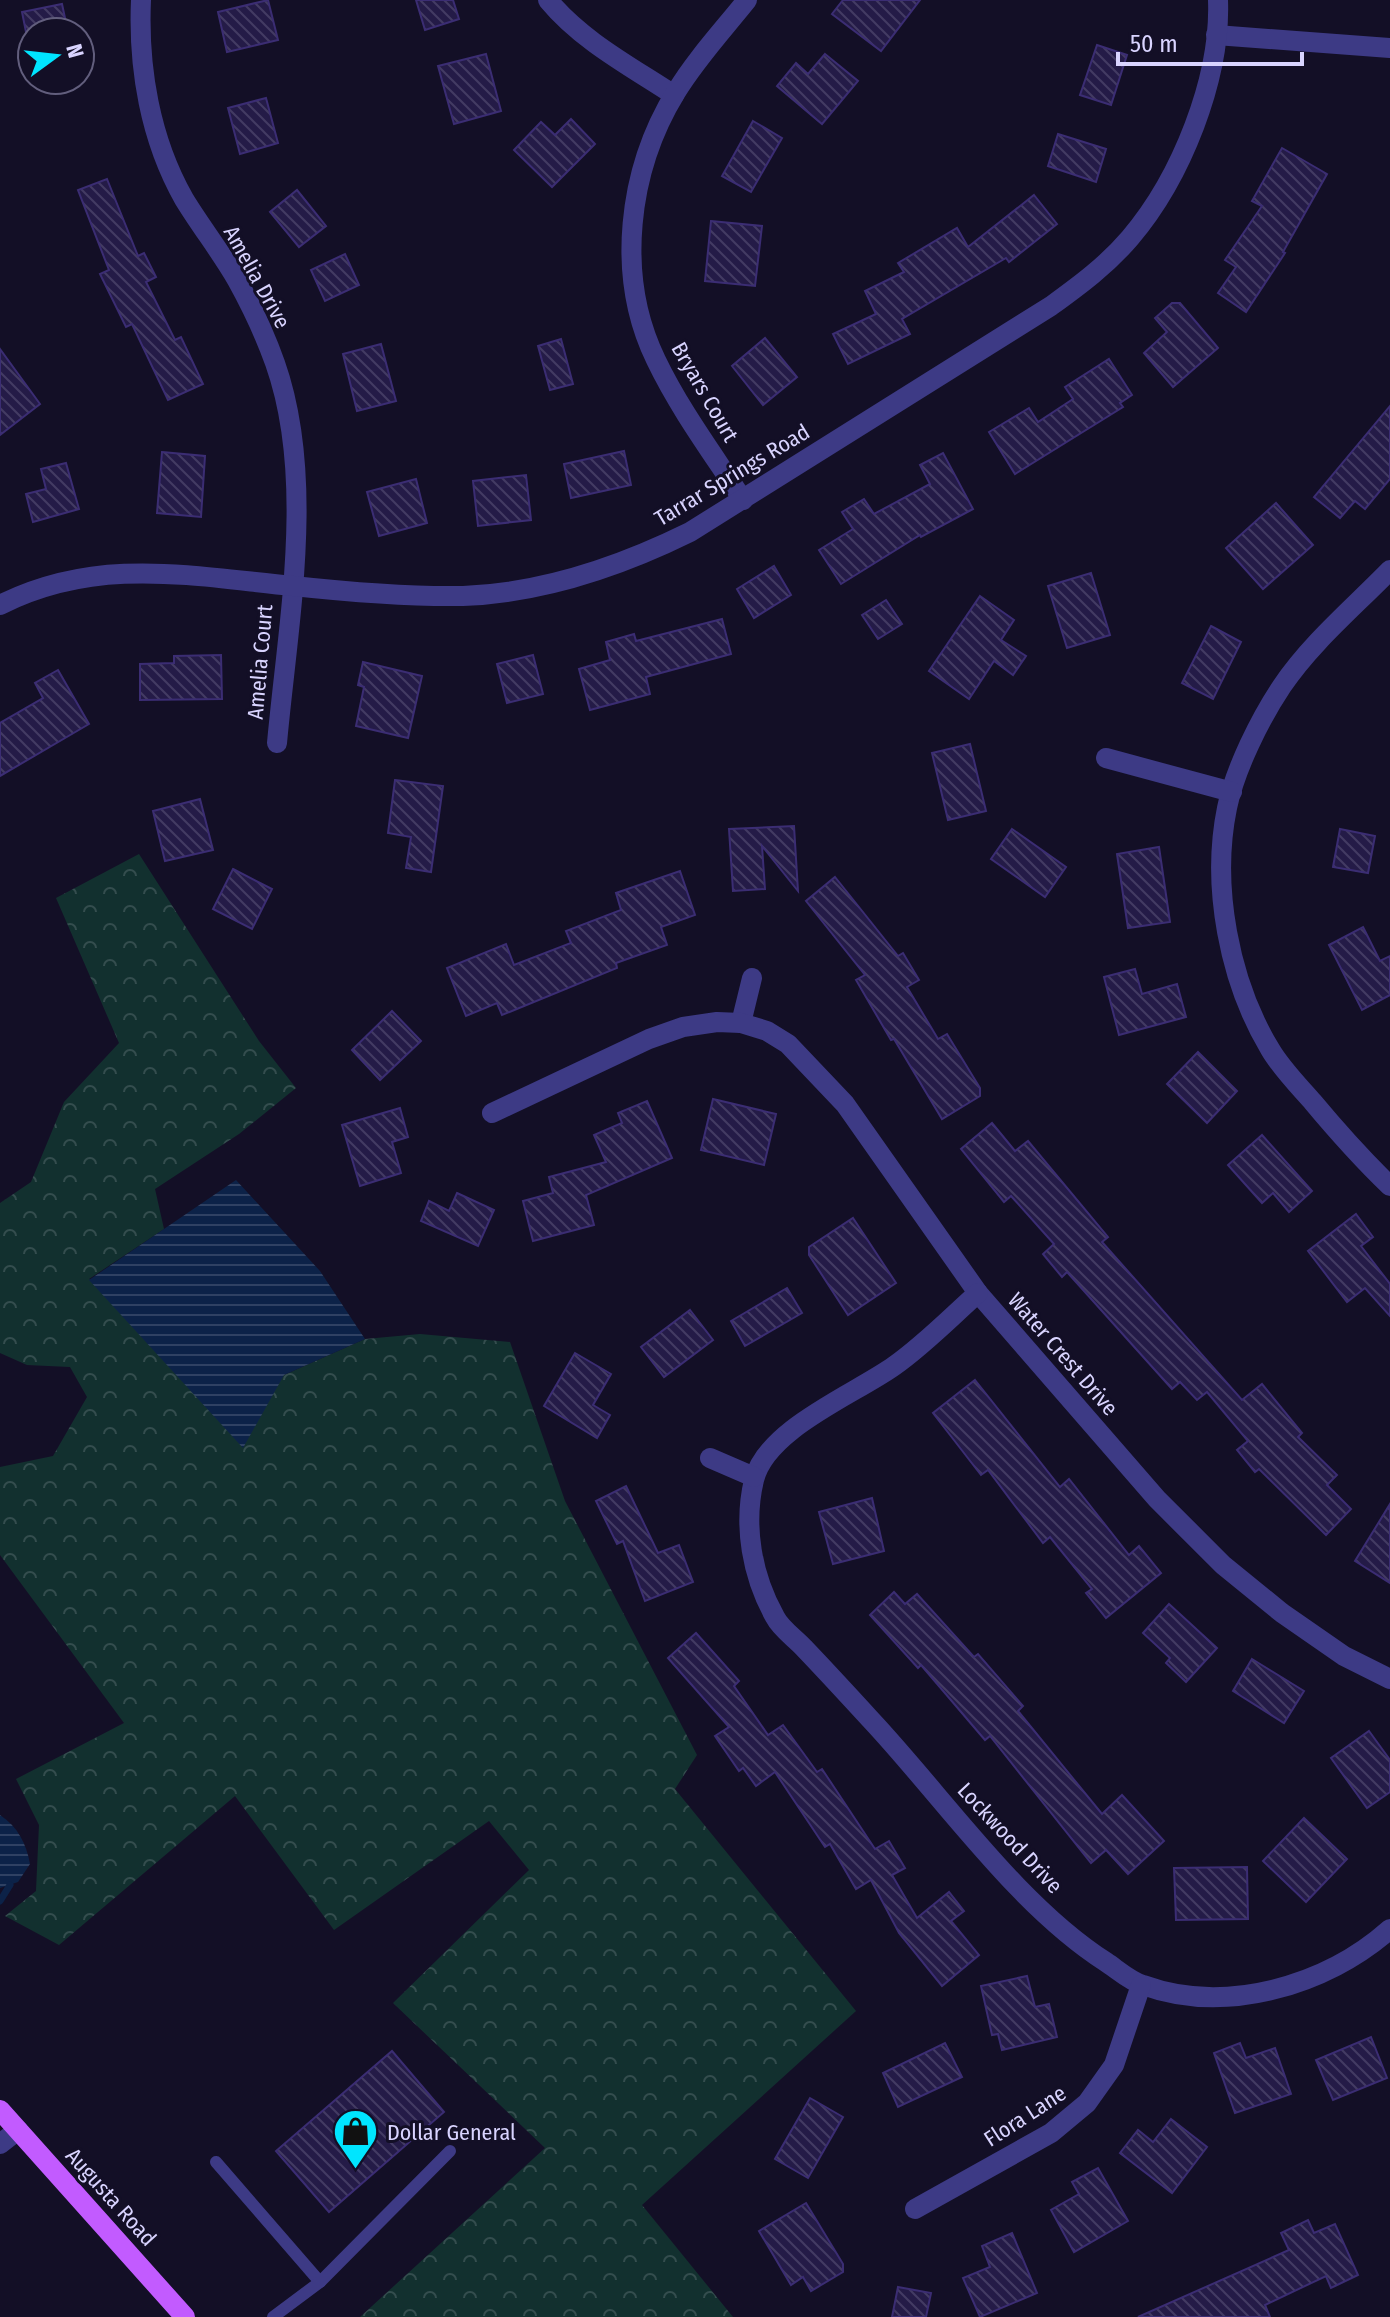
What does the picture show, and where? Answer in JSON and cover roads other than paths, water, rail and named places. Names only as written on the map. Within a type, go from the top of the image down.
[{"type":"main road","name":"Augusta Road","points":[[0,2110],[185,2317]]},
{"type":"street","name":"Amelia Drive","points":[[141,0],[142,65],[157,135],[185,200],[237,279],[258,321],[276,365],[284,396],[295,459],[297,506],[291,586]]},
{"type":"street","points":[[548,0],[592,42],[674,95]]},
{"type":"street","name":"Bryars Court","points":[[743,500],[676,399],[654,357],[637,297],[632,266],[636,195],[648,150],[674,95],[747,0]]},
{"type":"street","name":"Tarrar Springs Road","points":[[3,597],[74,579],[121,572],[169,572],[291,586],[465,596],[542,585],[604,570],[648,553],[743,500],[1051,306],[1092,276],[1136,230],[1170,179],[1195,122],[1206,85],[1216,35],[1218,0]]},
{"type":"street","points":[[1216,35],[1390,48]]},
{"type":"street","points":[[1390,570],[1285,683],[1262,721],[1232,792],[1224,835],[1226,925],[1235,969],[1249,1012],[1284,1069],[1358,1155],[1390,1186]]},
{"type":"street","name":"Amelia Court","points":[[277,743],[291,586]]},
{"type":"street","points":[[1106,758],[1232,792]]},
{"type":"street","points":[[741,1023],[752,978]]},
{"type":"street","name":"Water Crest Drive","points":[[492,1113],[649,1039],[683,1027],[717,1022],[741,1023],[767,1031],[788,1044],[845,1104],[978,1293],[1157,1499],[1205,1548],[1282,1613],[1344,1656],[1390,1679]]},
{"type":"street","name":"Lockwood Drive","points":[[978,1293],[898,1364],[804,1421],[775,1444],[754,1477],[749,1527],[752,1554],[762,1588],[777,1620],[907,1758],[969,1833],[1020,1887],[1087,1951],[1141,1985],[1208,1996],[1279,1989],[1337,1965],[1369,1947],[1390,1929]]},
{"type":"street","points":[[710,1458],[754,1477]]},
{"type":"street","name":"Flora Lane","points":[[915,2209],[1051,2133],[1087,2103],[1114,2065],[1141,1985]]},
{"type":"street","points":[[0,2144],[18,2130]]},
{"type":"lane","points":[[273,2317],[320,2282],[450,2151]]},
{"type":"lane","points":[[216,2162],[320,2282]]},
{"type":"water","points":[[236,1180],[320,1271],[365,1339],[284,1375],[243,1448],[89,1280]]},
{"type":"water","points":[[0,1815],[20,1836],[30,1864],[18,1882],[0,1888]]},
{"type":"waterway","points":[[0,1901],[10,1885]]},
{"type":"place","name":"Dollar General","points":[[356,2171]]}]
